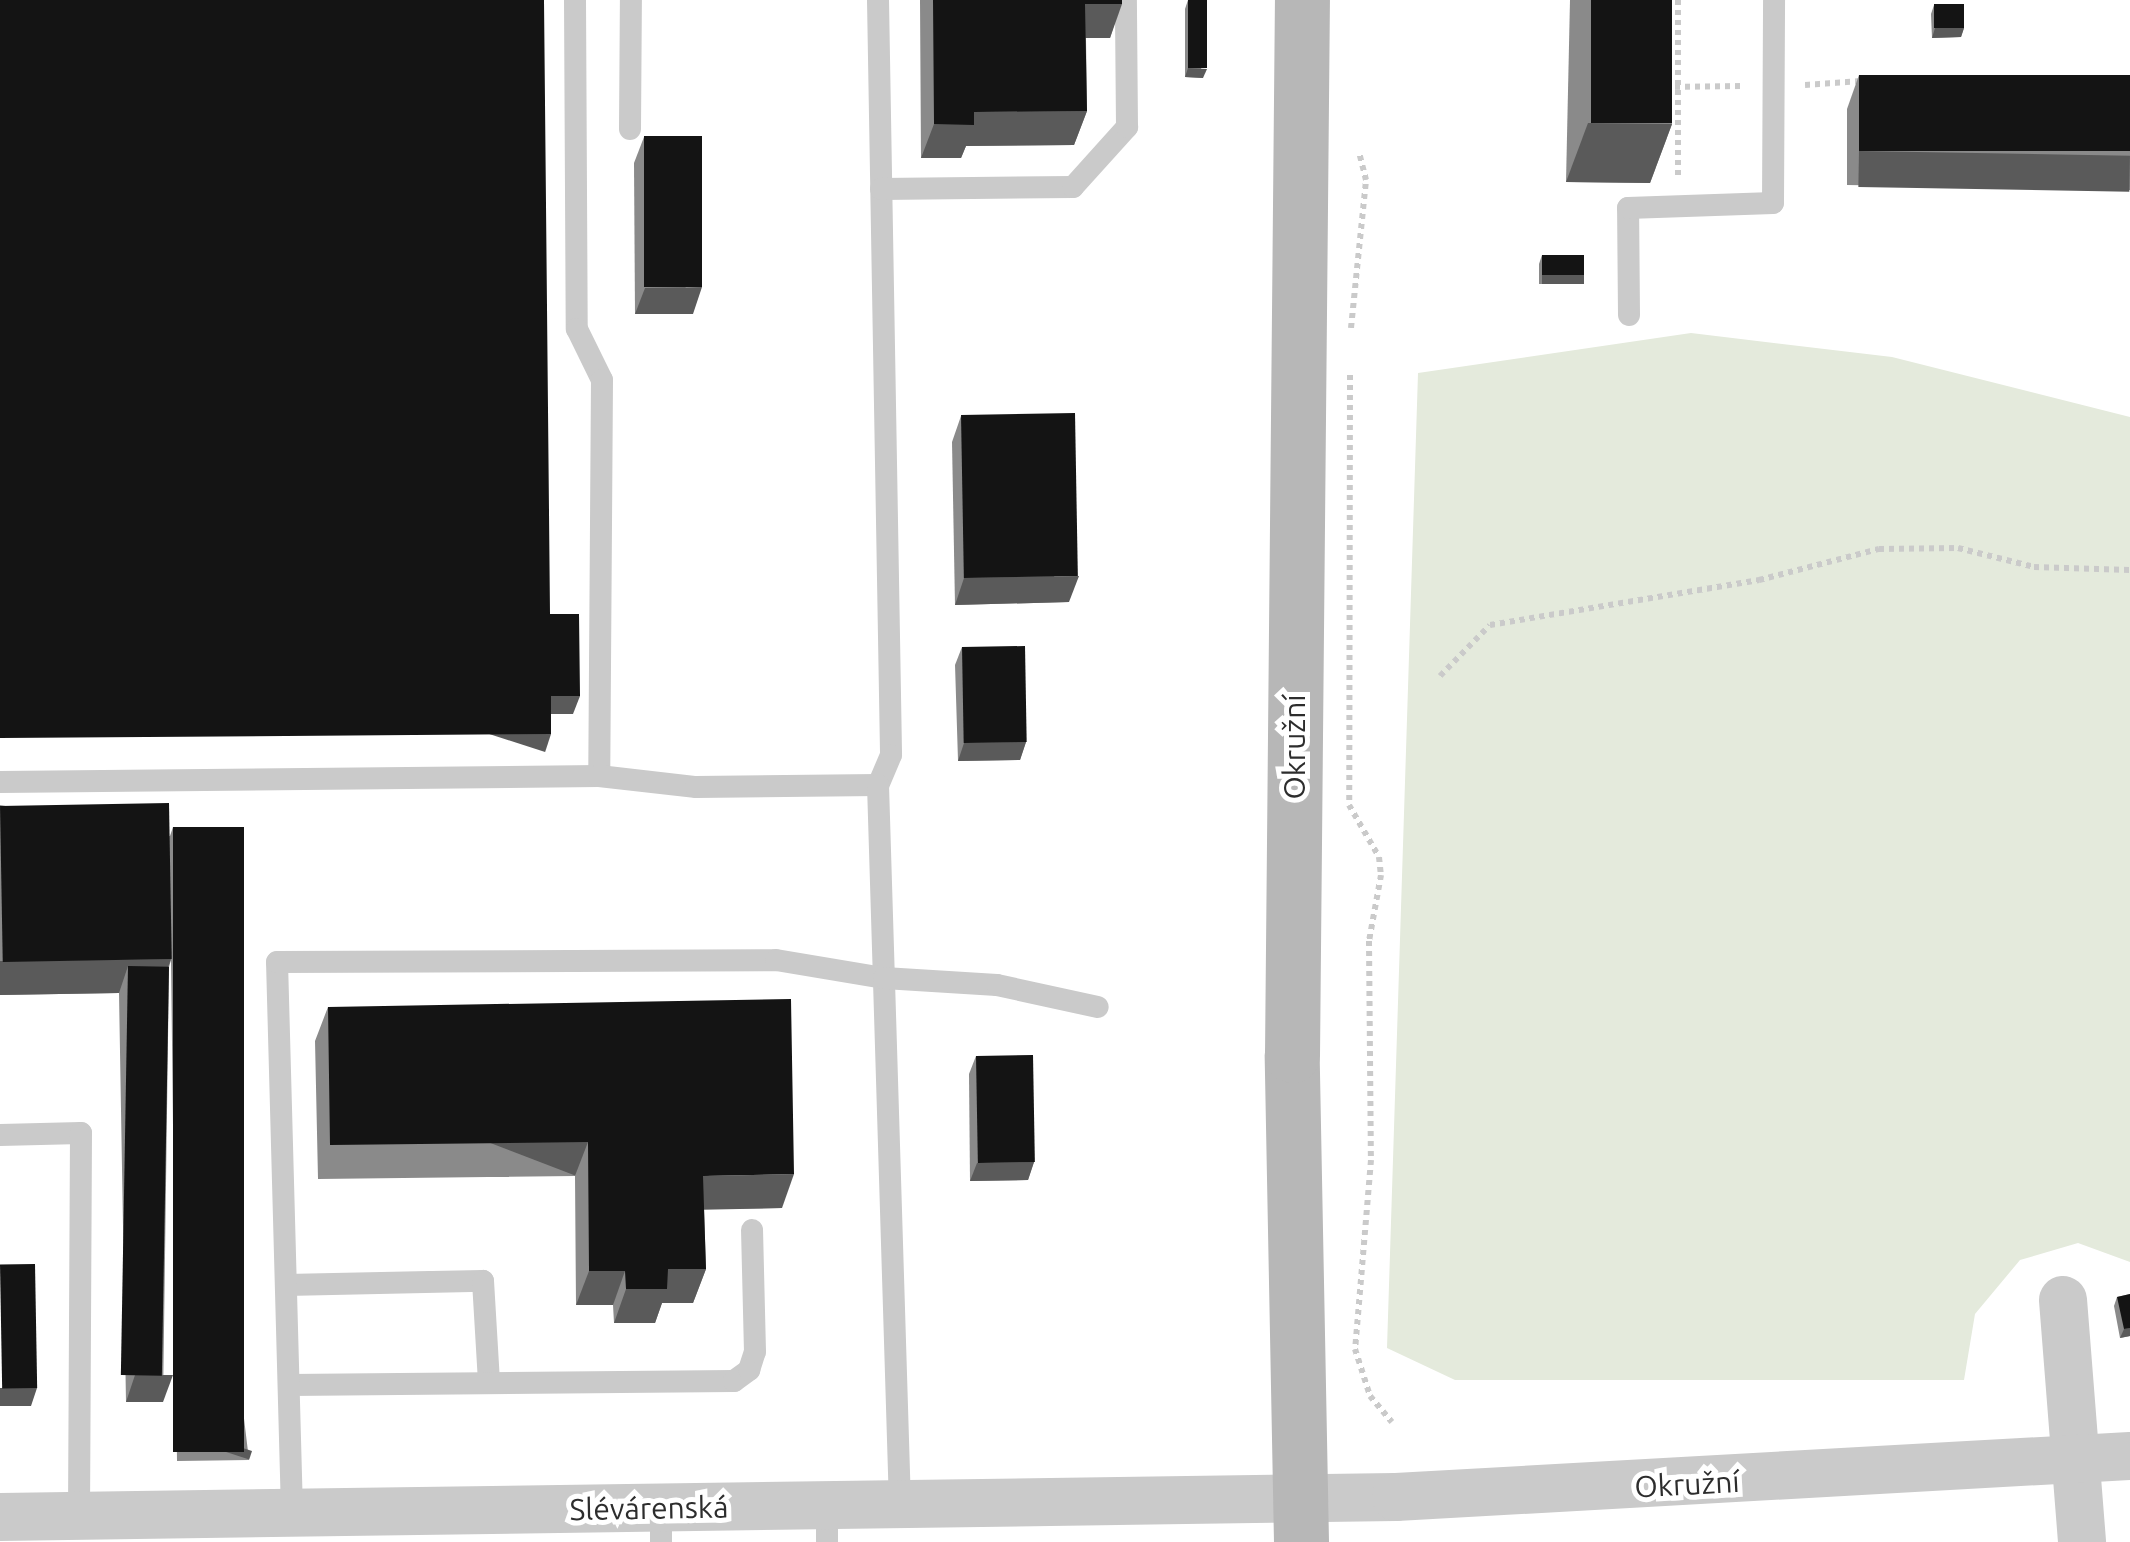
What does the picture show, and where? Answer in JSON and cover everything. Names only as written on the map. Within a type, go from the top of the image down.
[{"type":"main road","name":"Okružní","points":[[1299,1518],[1292,1055],[1302,0]]},
{"type":"street","points":[[2062,1300],[2082,1542]]},
{"type":"street","name":"Okružní","points":[[1299,1518],[1677,1486],[2130,1456]]},
{"type":"street","name":"Slévárenská","points":[[0,1516],[292,1512],[661,1525],[827,1524],[900,1504],[1299,1518]]},
{"type":"lane","points":[[575,0],[577,329],[602,380],[598,776]]},
{"type":"lane","points":[[630,129],[631,0]]},
{"type":"lane","points":[[878,0],[891,755],[878,785],[900,1504]]},
{"type":"lane","points":[[881,188],[1074,187],[1127,127],[1126,0]]},
{"type":"lane","points":[[1629,315],[1628,208],[1773,203],[1774,0]]},
{"type":"lane","points":[[0,782],[598,776],[696,787],[878,785]]},
{"type":"lane","points":[[292,1512],[277,962],[776,960],[884,978],[997,986],[1098,1007]]},
{"type":"lane","points":[[0,1135],[82,1134],[79,1516]]},
{"type":"lane","points":[[289,1386],[734,1382],[749,1370],[755,1352],[752,1230]]},
{"type":"lane","points":[[286,1285],[484,1281],[489,1384]]},
{"type":"path","points":[[1678,0],[1678,206]]},
{"type":"path","points":[[1350,344],[1366,180],[1359,152]]},
{"type":"path","points":[[1350,364],[1349,806],[1379,857],[1381,876],[1369,941],[1371,1160],[1354,1349],[1370,1396],[1392,1422]]},
{"type":"path","points":[[1440,676],[1490,625],[1758,580],[1879,549],[1958,548],[2034,566],[2130,570]]},
{"type":"shaded area","points":[[1691,333],[1892,357],[2130,417],[2130,1262],[2078,1243],[2020,1260],[1975,1314],[1964,1380],[1455,1380],[1387,1348],[1418,373]]},
{"type":"building","points":[[0,0],[544,0],[550,614],[579,614],[580,696],[551,696],[551,734],[0,738]]},
{"type":"building","points":[[933,0],[1122,0],[1122,4],[1085,4],[1087,111],[974,112],[974,125],[934,124]]},
{"type":"building","points":[[1188,0],[1207,0],[1207,68],[1188,68]]},
{"type":"building","points":[[1591,0],[1672,0],[1672,123],[1591,123]]},
{"type":"building","points":[[1934,4],[1964,4],[1964,28],[1934,28]]},
{"type":"building","points":[[1859,75],[2130,75],[2130,151],[1859,151]]},
{"type":"building","points":[[644,136],[702,136],[702,287],[644,287]]},
{"type":"building","points":[[1542,255],[1584,255],[1584,275],[1542,275]]},
{"type":"building","points":[[1075,413],[1078,576],[964,578],[961,415]]},
{"type":"building","points":[[1025,646],[1027,742],[964,743],[962,647]]},
{"type":"building","points":[[169,803],[172,959],[3,962],[0,806]]},
{"type":"building","points":[[173,827],[244,827],[244,1452],[173,1452]]},
{"type":"building","points":[[128,966],[169,967],[162,1376],[121,1375]]},
{"type":"building","points":[[791,999],[794,1174],[703,1176],[706,1269],[668,1269],[667,1289],[626,1289],[625,1271],[589,1271],[588,1142],[330,1145],[328,1007]]},
{"type":"building","points":[[1033,1055],[1035,1162],[978,1163],[976,1056]]},
{"type":"building","points":[[35,1264],[37,1388],[2,1389],[0,1265]]},
{"type":"building","points":[[2130,1294],[2130,1328],[2124,1329],[2117,1297]]}]
